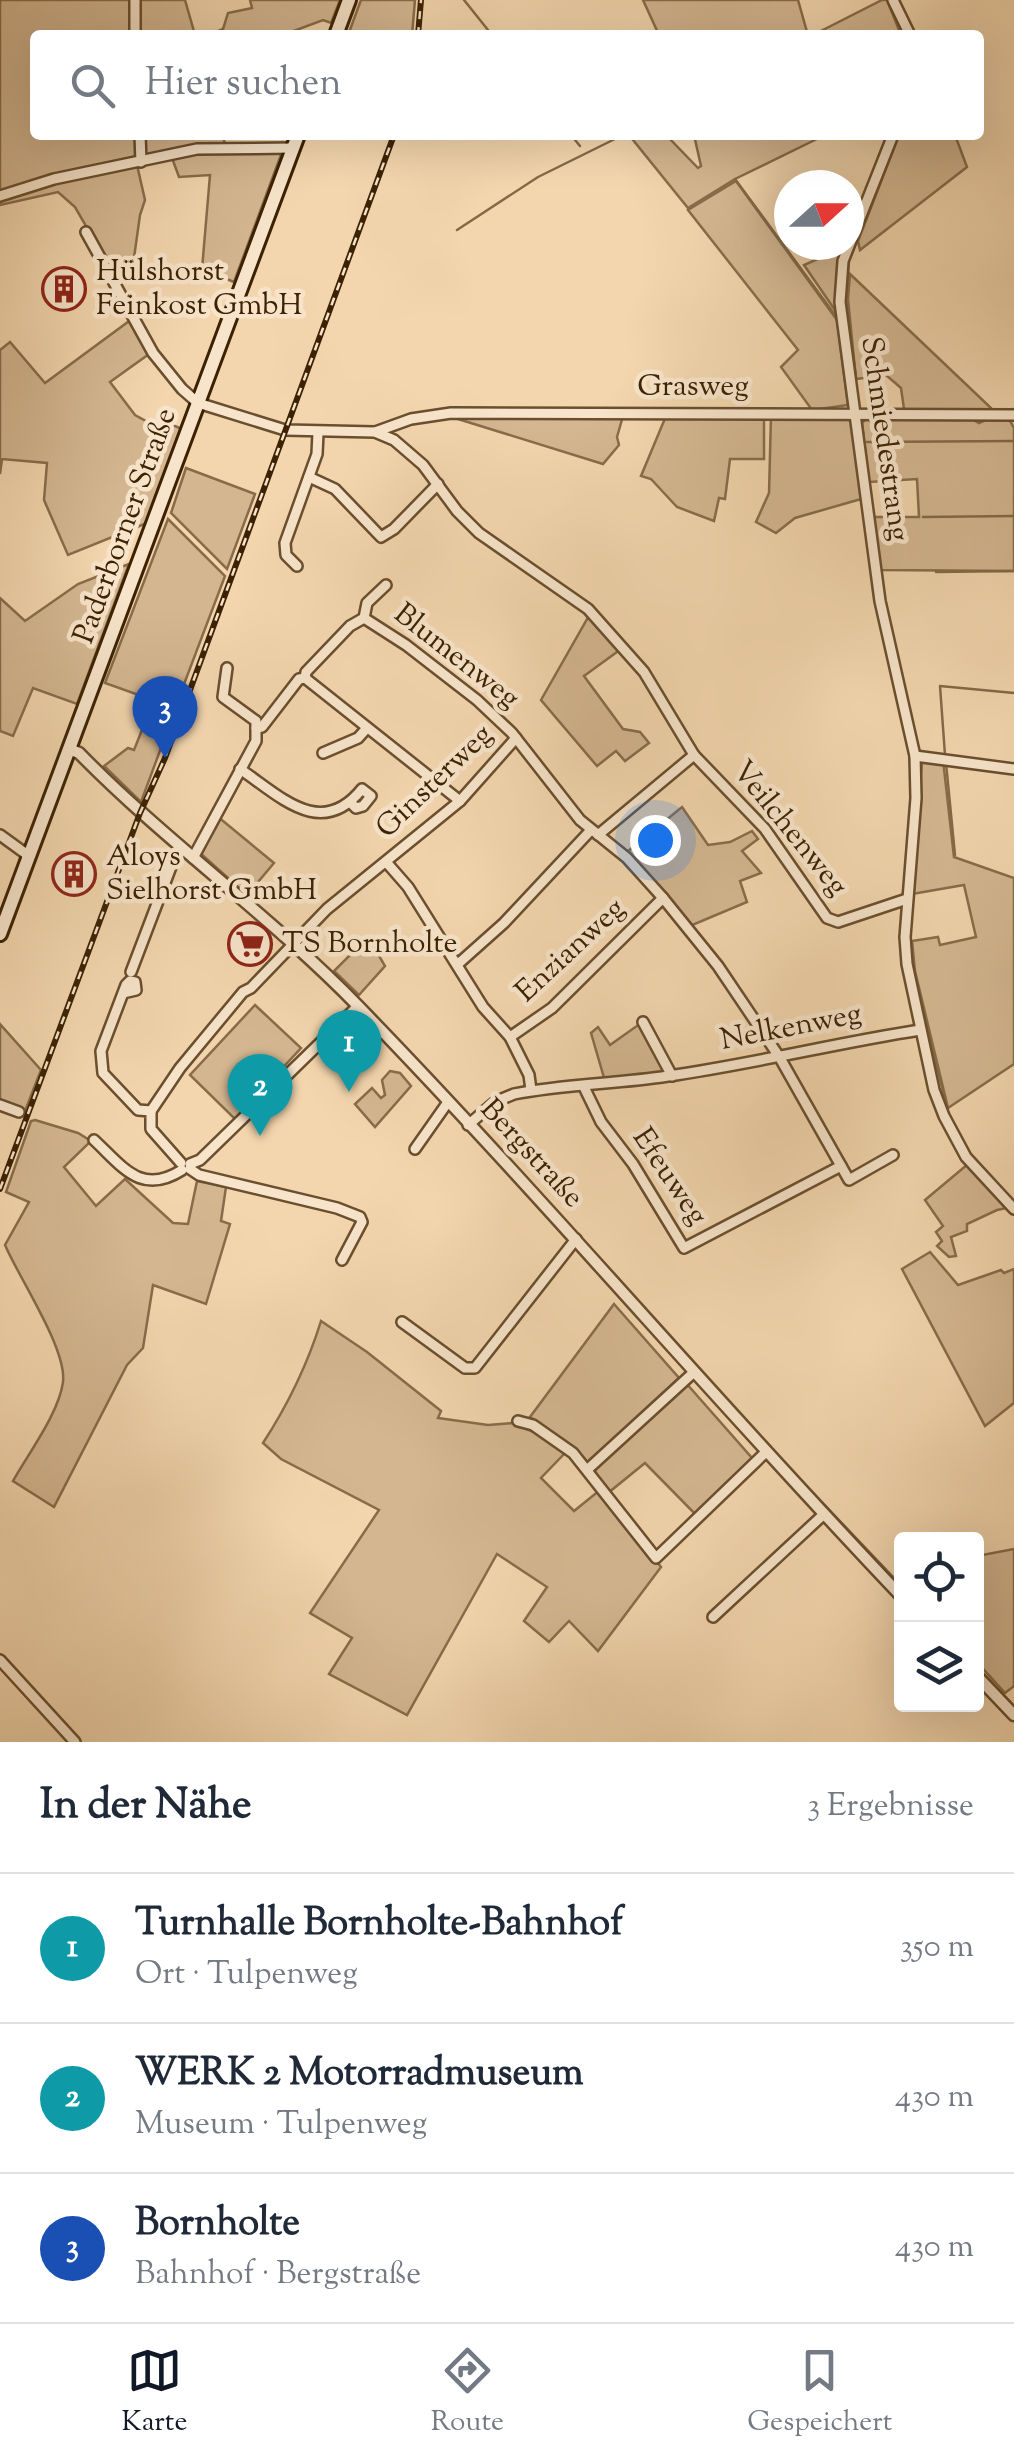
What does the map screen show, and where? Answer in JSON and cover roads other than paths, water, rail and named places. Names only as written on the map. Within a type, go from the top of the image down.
[{"type":"main road","points":[[338,30],[349,0]]},
{"type":"main road","name":"Paderborner Straße","points":[[0,934],[296,142]]},
{"type":"street","points":[[135,0],[135,30]]},
{"type":"street","points":[[893,0],[908,30]]},
{"type":"street","points":[[140,140],[142,162]]},
{"type":"street","name":"Schmiedestrang","points":[[891,140],[843,260],[840,302],[880,601],[914,756],[916,798],[907,898],[907,964],[944,1116],[966,1157],[1014,1209]]},
{"type":"street","points":[[0,196],[54,179],[197,149],[296,142]]},
{"type":"street","points":[[86,232],[154,353],[198,404],[274,428],[318,433],[375,432]]},
{"type":"street","name":"Grasweg","points":[[375,432],[412,419],[450,413],[1014,416]]},
{"type":"street","name":"Veilchenweg","points":[[375,432],[394,440],[411,454],[479,533],[588,609],[644,672],[694,755],[765,829],[826,918],[838,922],[907,898]]},
{"type":"street","points":[[297,566],[286,556],[285,543],[317,454],[318,433]]},
{"type":"street","points":[[309,477],[335,489],[381,537],[438,484]]},
{"type":"street","name":"Blumenweg","points":[[256,728],[262,727],[299,679],[305,678],[306,672],[350,626],[364,618],[368,603],[386,586]]},
{"type":"street","name":"Blumenweg","points":[[364,618],[477,700],[516,738]]},
{"type":"street","points":[[192,858],[256,741],[256,721],[223,697],[227,668]]},
{"type":"street","points":[[305,678],[460,801]]},
{"type":"street","points":[[323,753],[358,738],[367,728]]},
{"type":"street","name":"Ginsterweg","points":[[152,1111],[180,1068],[291,944],[327,909],[460,801],[516,738],[594,833],[627,858],[663,898],[718,966],[780,1058]]},
{"type":"street","name":"Bergstraße","points":[[67,755],[97,773],[358,1006],[894,1589]]},
{"type":"street","name":"Veilchenweg","points":[[594,833],[642,800],[694,755]]},
{"type":"street","points":[[914,756],[1014,769]]},
{"type":"street","points":[[240,769],[303,811],[316,814],[351,803]]},
{"type":"street","points":[[458,964],[594,833]]},
{"type":"street","points":[[0,835],[29,856]]},
{"type":"street","points":[[131,972],[179,846]]},
{"type":"street","points":[[387,863],[408,888],[482,1007],[510,1037],[526,1065],[530,1090]]},
{"type":"street","name":"Enzianweg","points":[[510,1037],[552,1008],[663,898]]},
{"type":"street","points":[[123,994],[101,1051],[103,1073],[138,1110],[152,1111],[152,1129],[186,1166],[199,1174],[360,1217],[362,1222],[342,1260]]},
{"type":"street","points":[[94,1140],[138,1178],[161,1180],[214,1146],[358,1006]]},
{"type":"street","points":[[643,1022],[672,1076]]},
{"type":"street","name":"Nelkenweg","points":[[468,1125],[495,1102],[530,1090],[672,1076],[920,1030]]},
{"type":"street","points":[[780,1058],[841,1166]]},
{"type":"street","name":"Efeuweg","points":[[584,1087],[601,1122],[620,1144],[684,1248],[841,1166],[849,1180],[893,1155]]},
{"type":"street","points":[[415,1149],[448,1102]]},
{"type":"street","points":[[0,1105],[19,1112]]},
{"type":"street","points":[[402,1322],[465,1368],[475,1368],[576,1239]]},
{"type":"street","points":[[588,1469],[693,1373]]},
{"type":"street","points":[[518,1420],[533,1425],[573,1453],[656,1558],[766,1452]]},
{"type":"street","points":[[713,1617],[824,1515]]},
{"type":"street","points":[[0,1660],[75,1742]]},
{"type":"street","points":[[984,1684],[1014,1715]]},
{"type":"waterway","points":[[464,0],[488,30]]},
{"type":"waterway","points":[[908,20],[913,30]]},
{"type":"waterway","points":[[575,140],[580,146]]},
{"type":"waterway","points":[[457,230],[538,177],[613,140]]},
{"type":"waterway","points":[[864,194],[885,140]]},
{"type":"waterway","points":[[856,378],[846,299],[849,261],[896,140]]},
{"type":"waterway","points":[[735,179],[838,319]]},
{"type":"waterway","points":[[844,367],[849,405]]},
{"type":"waterway","points":[[1006,410],[1014,409]]},
{"type":"waterway","points":[[867,442],[1014,441]]},
{"type":"waterway","points":[[923,517],[1014,516]]},
{"type":"waterway","points":[[936,572],[1014,571]]},
{"type":"waterway","points":[[945,755],[940,686],[1014,693]]},
{"type":"waterway","points":[[946,763],[955,855]]},
{"type":"waterway","points":[[911,947],[947,1108]]},
{"type":"waterway","points":[[774,1452],[894,1578]]},
{"type":"waterway","points":[[984,1674],[1014,1706]]},
{"type":"railway","points":[[418,30],[421,0]]},
{"type":"railway","points":[[0,1189],[140,813],[165,758],[392,140]]},
{"type":"place","name":"Hülshorst Feinkost GmbH","points":[[64,289]]},
{"type":"place","name":"Bornholte","points":[[165,758]]},
{"type":"place","name":"Aloys Sielhorst GmbH","points":[[74,874]]},
{"type":"place","name":"TS Bornholte","points":[[250,944]]},
{"type":"place","name":"Turnhalle Bornholte-Bahnhof","points":[[349,1092]]},
{"type":"place","name":"WERK 2 Motorradmuseum","points":[[260,1136]]}]
